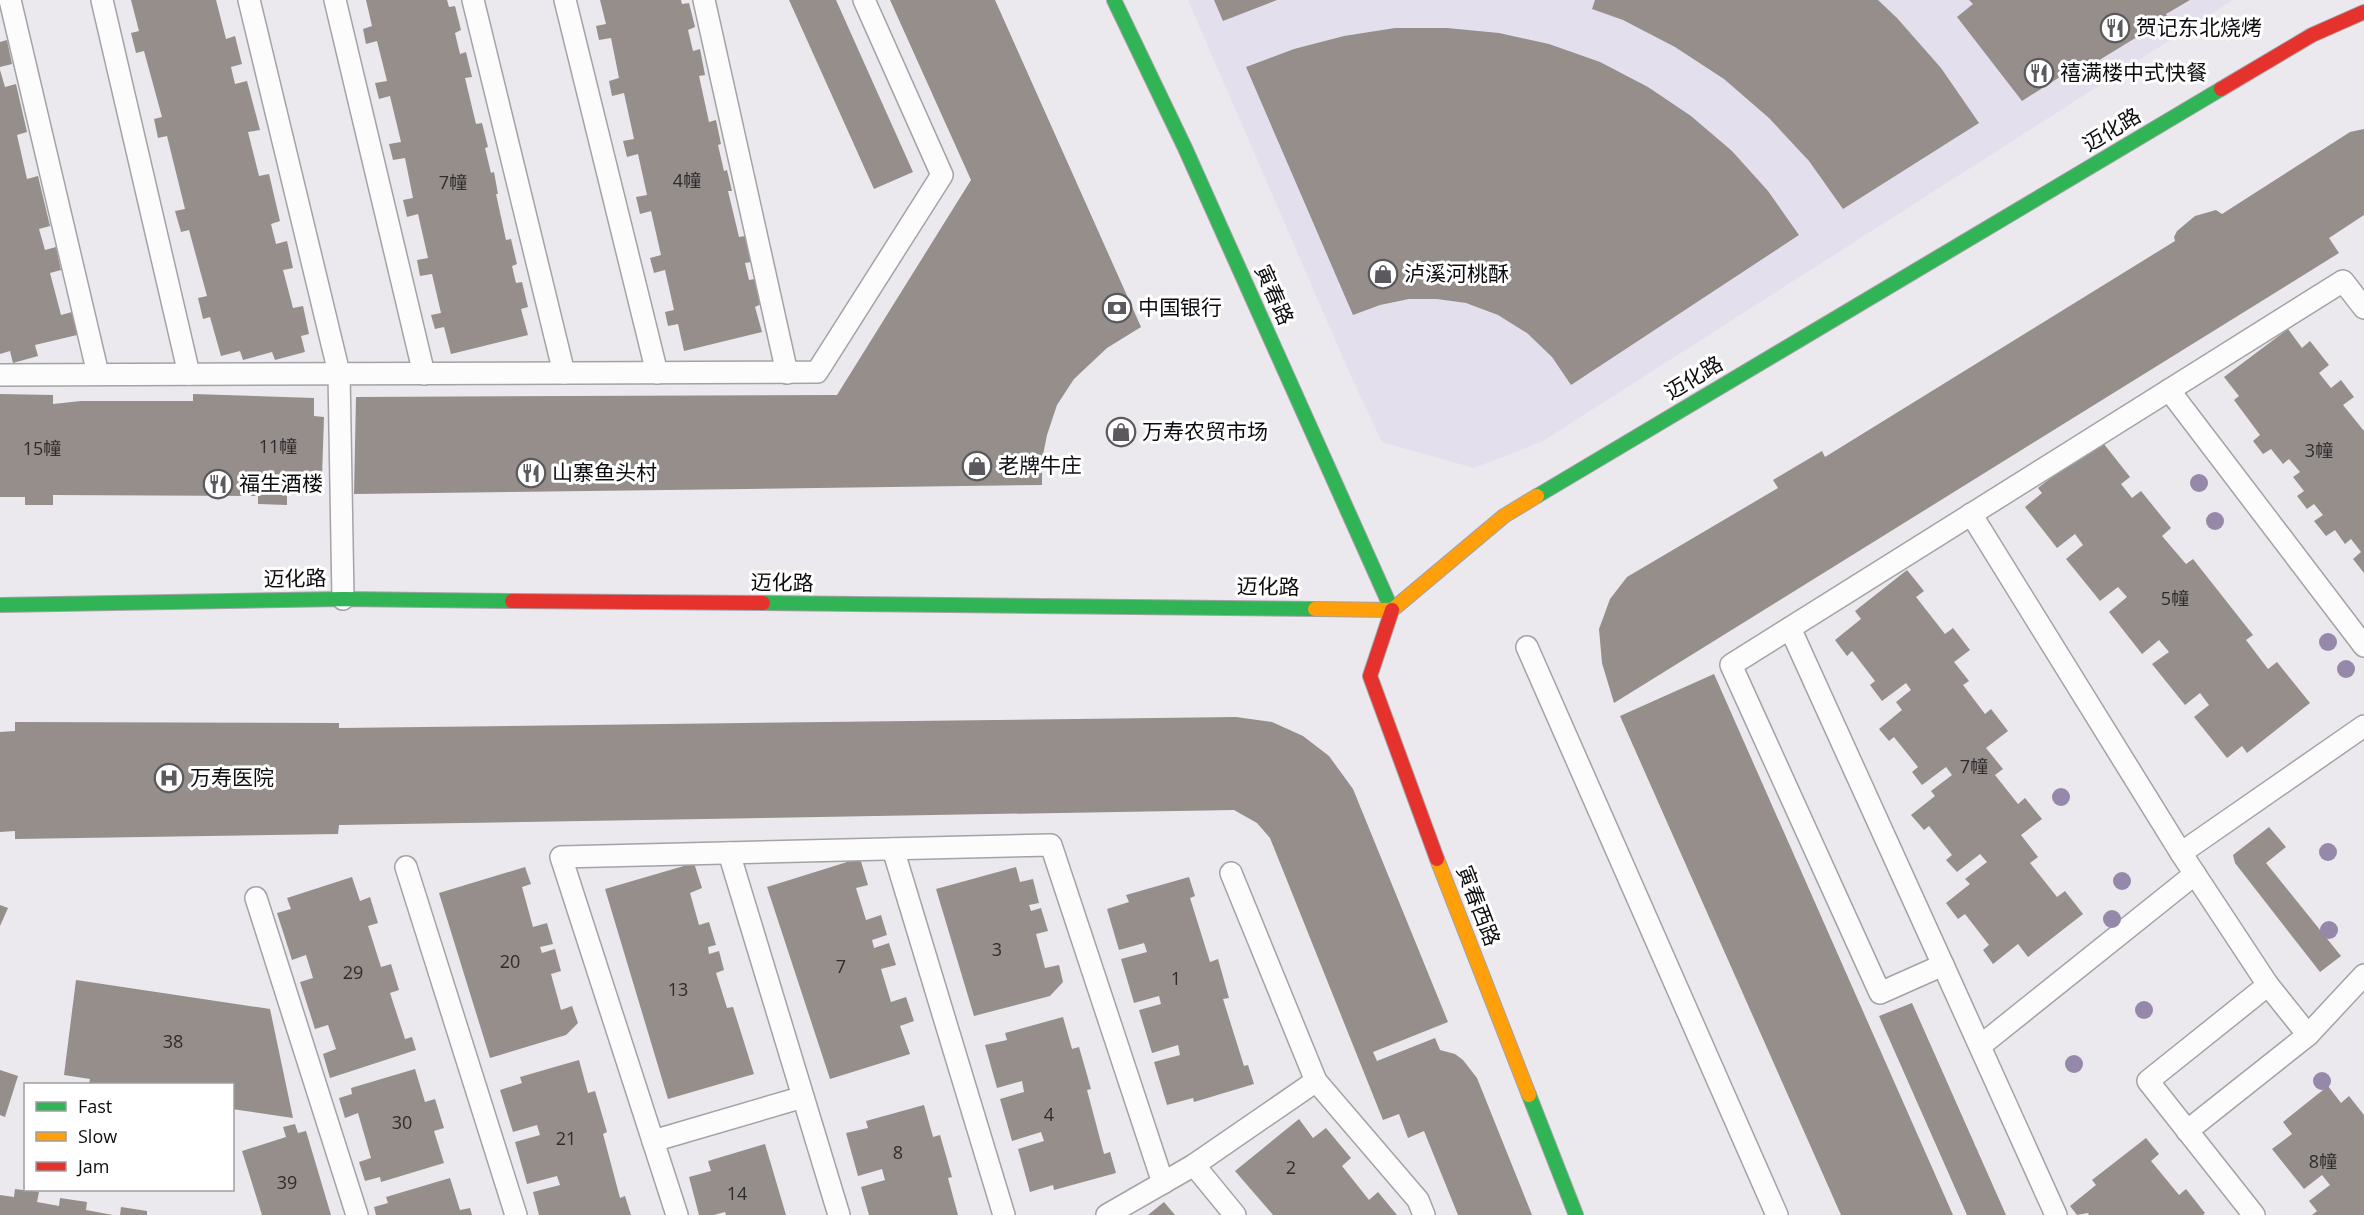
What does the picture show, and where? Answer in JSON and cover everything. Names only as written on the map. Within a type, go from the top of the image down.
[{"type":"street","name":"寅春路","points":[[1114,0],[1185,148],[1392,610]]},
{"type":"street","name":"迈化路","points":[[0,605],[343,599],[1392,610],[1504,516],[2302,41],[2364,12]]},
{"type":"street","name":"寅春西路","points":[[1392,610],[1370,676],[1455,907],[1576,1215]]},
{"type":"lane","points":[[10,0],[98,374]]},
{"type":"lane","points":[[102,0],[189,374]]},
{"type":"lane","points":[[249,0],[339,373],[343,599]]},
{"type":"lane","points":[[335,0],[424,374]]},
{"type":"lane","points":[[473,0],[564,373]]},
{"type":"lane","points":[[565,0],[657,373]]},
{"type":"lane","points":[[704,0],[787,372]]},
{"type":"lane","points":[[0,375],[818,372],[942,175],[864,0]]},
{"type":"lane","points":[[1943,965],[1880,993],[1731,664],[2343,281],[2364,308]]},
{"type":"lane","points":[[2169,390],[2364,646]]},
{"type":"lane","points":[[1971,514],[2181,853],[2268,985],[2308,1035]]},
{"type":"lane","points":[[1790,628],[2056,1215]]},
{"type":"lane","points":[[1527,647],[1778,1215]]},
{"type":"lane","points":[[2181,853],[2364,726]]},
{"type":"lane","points":[[677,1215],[561,856],[1050,845],[1163,1183]]},
{"type":"lane","points":[[893,849],[1004,1215]]},
{"type":"lane","points":[[729,853],[839,1215]]},
{"type":"lane","points":[[406,867],[516,1215]]},
{"type":"lane","points":[[1231,873],[1316,1081],[1418,1200],[1424,1215]]},
{"type":"lane","points":[[1980,1046],[2195,874]]},
{"type":"lane","points":[[256,898],[357,1215]]},
{"type":"lane","points":[[2187,1131],[2308,1035],[2364,975]]},
{"type":"lane","points":[[2254,1215],[2148,1081],[2268,985]]},
{"type":"lane","points":[[1107,1215],[1194,1165],[1316,1081]]},
{"type":"lane","points":[[653,1141],[803,1097]]},
{"type":"lane","points":[[1194,1165],[1235,1215]]},
{"type":"shaded area","points":[[1188,0],[2233,0],[1543,441],[1474,468],[1382,442],[1350,374]]},
{"type":"building","points":[[131,0],[216,0],[226,39],[235,36],[242,64],[231,67],[235,84],[247,81],[260,130],[248,132],[259,176],[269,174],[280,221],[271,224],[276,244],[287,241],[293,268],[283,270],[293,308],[303,306],[309,334],[301,336],[305,352],[275,360],[272,352],[243,360],[240,351],[221,356],[210,317],[203,319],[198,298],[207,296],[189,230],[181,232],[175,211],[185,209],[167,136],[158,138],[154,119],[162,117],[144,51],[136,53],[131,33],[139,31]]},
{"type":"building","points":[[366,0],[447,0],[449,7],[455,6],[461,30],[455,33],[460,54],[466,52],[472,77],[465,78],[476,124],[482,123],[488,147],[485,148],[491,173],[494,172],[498,194],[496,194],[506,240],[511,239],[517,264],[512,266],[516,283],[522,282],[528,307],[521,309],[528,335],[451,354],[444,327],[435,329],[431,315],[441,313],[432,274],[420,276],[417,260],[428,258],[418,214],[407,217],[403,200],[413,198],[405,158],[393,160],[389,144],[401,142],[390,96],[379,99],[375,83],[387,81],[377,41],[366,44],[363,29],[372,26]]},
{"type":"building","points":[[600,0],[681,0],[682,4],[689,3],[695,27],[688,30],[693,51],[700,49],[705,75],[699,76],[709,122],[716,120],[721,144],[718,145],[724,171],[727,170],[732,191],[728,191],[739,237],[745,236],[751,262],[745,263],[749,280],[755,279],[761,304],[755,307],[762,332],[684,351],[678,324],[668,326],[665,312],[674,310],[665,270],[654,273],[650,258],[661,255],[651,211],[640,214],[636,197],[647,195],[638,154],[627,157],[623,141],[634,139],[624,93],[612,96],[609,81],[619,78],[611,38],[599,40],[596,26],[606,24]]},
{"type":"building","points":[[789,0],[836,0],[913,172],[874,189]]},
{"type":"building","points":[[890,0],[995,0],[1141,327],[1107,348],[1074,379],[1057,405],[1042,460],[1042,485],[354,494],[356,397],[837,395],[971,180]]},
{"type":"building","points":[[1214,0],[1277,0],[1223,21]]},
{"type":"building","points":[[1595,0],[1878,0],[1941,68],[1979,123],[1843,209],[1809,161],[1769,118],[1724,79],[1675,47],[1623,20],[1592,9]]},
{"type":"building","points":[[1969,0],[2190,0],[2166,14],[2168,18],[2070,78],[2066,73],[2022,101],[1957,17],[1973,4]]},
{"type":"building","points":[[1395,28],[1447,28],[1499,33],[1549,44],[1600,62],[1648,87],[1691,116],[1732,151],[1768,191],[1799,235],[1571,385],[1552,357],[1527,333],[1498,315],[1466,303],[1437,299],[1409,299],[1380,305],[1353,315],[1246,67],[1294,49],[1344,36]]},
{"type":"building","points":[[7,40],[12,64],[0,67],[0,42]]},
{"type":"building","points":[[0,70],[5,87],[16,84],[27,132],[17,135],[27,179],[38,176],[50,226],[39,229],[45,250],[56,247],[61,270],[50,273],[61,315],[72,312],[77,335],[35,345],[38,356],[13,363],[10,351],[0,354]]},
{"type":"building","points":[[2364,129],[2364,215],[2329,238],[2339,253],[1614,703],[1602,663],[1599,629],[1610,599],[1627,577],[1778,488],[1773,480],[1822,451],[1825,457],[2175,241],[2177,231],[2195,216],[2216,210],[2222,214],[2350,132]]},
{"type":"building","points":[[2288,329],[2302,348],[2310,341],[2329,365],[2319,373],[2331,388],[2341,380],[2354,397],[2343,405],[2364,431],[2364,573],[2353,559],[2361,552],[2351,539],[2345,544],[2335,530],[2326,536],[2314,521],[2323,515],[2314,504],[2307,509],[2297,496],[2304,491],[2293,477],[2300,472],[2289,459],[2283,464],[2271,449],[2263,454],[2253,441],[2260,435],[2234,400],[2239,396],[2224,377]]},
{"type":"building","points":[[0,394],[53,395],[53,404],[81,401],[193,401],[193,394],[314,398],[314,416],[324,417],[322,477],[315,477],[314,495],[287,494],[287,505],[258,504],[258,496],[53,495],[53,505],[25,505],[25,497],[0,497]]},
{"type":"building","points":[[2100,439],[2130,477],[2121,484],[2132,498],[2141,491],[2171,528],[2162,536],[2186,564],[2193,559],[2253,635],[2246,640],[2268,669],[2277,662],[2310,703],[2247,753],[2242,746],[2227,758],[2194,717],[2209,705],[2200,693],[2185,705],[2152,664],[2169,652],[2159,640],[2142,654],[2109,612],[2127,597],[2118,587],[2100,601],[2066,559],[2083,545],[2075,534],[2057,548],[2025,507],[2042,493],[2038,488]]},
{"type":"building","points":[[1907,570],[1924,591],[1916,597],[1945,634],[1953,628],[1970,650],[1954,662],[1969,681],[1963,685],[1985,714],[1991,709],[2008,731],[1986,748],[2003,769],[1995,775],[2018,804],[2025,798],[2042,819],[2021,835],[2038,857],[2030,863],[2057,897],[2065,891],[2083,914],[2028,957],[2018,944],[1993,964],[1983,950],[1989,945],[1965,914],[1958,919],[1946,903],[1970,884],[1965,879],[1987,862],[1980,854],[1957,872],[1946,860],[1952,855],[1929,826],[1924,830],[1911,815],[1935,796],[1931,791],[1952,775],[1946,767],[1922,785],[1912,772],[1918,767],[1894,737],[1889,741],[1879,729],[1902,710],[1896,702],[1911,690],[1906,683],[1882,701],[1870,685],[1875,681],[1852,651],[1847,656],[1835,640],[1861,619],[1855,611]]},
{"type":"building","points":[[1714,674],[1953,1215],[1841,1215],[1620,716]]},
{"type":"building","points":[[1236,717],[1272,722],[1303,736],[1329,756],[1353,789],[1448,1022],[1373,1052],[1377,1061],[1435,1038],[1440,1050],[1455,1054],[1463,1060],[1477,1078],[1532,1215],[1458,1215],[1424,1131],[1408,1138],[1399,1114],[1383,1120],[1270,838],[1257,823],[1234,810],[339,825],[338,834],[15,839],[15,831],[0,832],[0,732],[15,731],[15,722],[339,723],[339,728]]},
{"type":"building","points":[[2269,827],[2286,847],[2266,863],[2341,956],[2320,972],[2235,863],[2233,855]]},
{"type":"building","points":[[860,858],[868,885],[856,888],[866,920],[881,915],[887,935],[872,940],[874,948],[889,943],[896,965],[881,969],[891,1002],[906,997],[914,1021],[900,1026],[910,1054],[830,1079],[767,887]]},
{"type":"building","points":[[694,863],[702,888],[690,893],[699,925],[709,922],[716,945],[708,947],[709,954],[719,951],[724,970],[716,973],[727,1008],[733,1007],[754,1074],[668,1099],[605,889]]},
{"type":"building","points":[[525,867],[531,884],[522,887],[533,927],[547,923],[553,944],[540,947],[542,953],[555,949],[561,971],[551,974],[561,1010],[572,1006],[578,1023],[566,1035],[490,1058],[439,893]]},
{"type":"building","points":[[1016,867],[1020,882],[1033,879],[1039,903],[1029,905],[1031,911],[1041,908],[1048,931],[1036,934],[1045,968],[1059,965],[1063,982],[1050,996],[974,1016],[936,889]]},
{"type":"building","points":[[352,877],[360,901],[370,897],[378,923],[368,926],[381,967],[391,964],[399,990],[390,993],[405,1039],[412,1037],[416,1050],[330,1078],[323,1054],[336,1049],[328,1025],[315,1029],[300,982],[313,978],[306,955],[292,960],[277,913],[291,909],[287,898]]},
{"type":"building","points":[[1189,877],[1195,896],[1190,898],[1210,962],[1218,959],[1229,998],[1223,999],[1244,1066],[1248,1065],[1254,1084],[1194,1102],[1193,1098],[1167,1105],[1154,1062],[1180,1055],[1178,1045],[1152,1053],[1139,1010],[1161,1004],[1159,996],[1134,1003],[1121,959],[1147,952],[1144,943],[1119,950],[1107,909],[1129,902],[1126,895]]},
{"type":"building","points":[[0,905],[8,908],[0,926]]},
{"type":"building","points":[[76,980],[270,1009],[293,1118],[234,1109],[234,1083],[89,1083],[90,1079],[64,1075]]},
{"type":"building","points":[[1912,1003],[2006,1215],[1967,1215],[1879,1016]]},
{"type":"building","points":[[1063,1017],[1072,1049],[1079,1047],[1091,1089],[1087,1090],[1104,1154],[1110,1152],[1116,1173],[1054,1190],[1053,1185],[1030,1192],[1018,1149],[1044,1141],[1041,1132],[1012,1141],[1000,1099],[1024,1092],[1022,1081],[997,1088],[985,1045],[1007,1040],[1005,1033]]},
{"type":"building","points":[[579,1060],[588,1093],[595,1091],[607,1132],[603,1134],[620,1198],[625,1196],[631,1215],[539,1215],[533,1192],[560,1185],[557,1176],[527,1184],[515,1142],[540,1135],[537,1125],[513,1132],[500,1090],[522,1083],[520,1077]]},
{"type":"building","points":[[415,1069],[425,1102],[435,1099],[444,1128],[434,1131],[444,1163],[381,1182],[380,1177],[365,1181],[359,1162],[371,1158],[358,1113],[345,1118],[339,1098],[352,1094],[351,1088]]},
{"type":"building","points":[[0,1070],[18,1076],[5,1117],[0,1115]]},
{"type":"building","points":[[2328,1086],[2341,1103],[2349,1096],[2364,1115],[2364,1215],[2312,1215],[2317,1211],[2309,1201],[2330,1185],[2322,1175],[2304,1189],[2272,1149],[2292,1134],[2283,1122]]},
{"type":"building","points":[[924,1105],[933,1137],[940,1135],[952,1177],[948,1178],[958,1215],[869,1215],[861,1187],[885,1180],[882,1169],[858,1176],[846,1133],[868,1128],[866,1121]]},
{"type":"building","points":[[1299,1119],[1313,1138],[1326,1128],[1351,1158],[1342,1166],[1369,1200],[1378,1192],[1397,1215],[1273,1215],[1235,1171]]},
{"type":"building","points":[[295,1124],[298,1133],[306,1131],[331,1215],[262,1215],[242,1151],[286,1137],[283,1127]]},
{"type":"building","points":[[2146,1138],[2159,1154],[2151,1161],[2179,1195],[2186,1189],[2205,1213],[2203,1215],[2089,1215],[2088,1213],[2077,1215],[2070,1206],[2096,1185],[2092,1180]]},
{"type":"building","points":[[765,1144],[786,1215],[726,1215],[725,1212],[699,1215],[689,1177],[711,1171],[708,1161]]},
{"type":"building","points":[[450,1178],[460,1210],[470,1208],[472,1215],[376,1215],[374,1207],[388,1203],[386,1197]]},
{"type":"building","points":[[15,1189],[39,1192],[37,1202],[59,1206],[60,1198],[87,1202],[86,1210],[113,1215],[0,1215],[0,1195],[14,1197]]},
{"type":"building","points":[[1164,1202],[1175,1215],[1148,1215]]},
{"type":"building","points":[[121,1207],[147,1211],[147,1215],[120,1215]]},
{"type":"traffic: fast","points":[[1114,0],[1185,148],[1392,610]]},
{"type":"traffic: fast","points":[[1537,496],[2221,89]]},
{"type":"traffic: fast","points":[[0,605],[343,599],[512,601]]},
{"type":"traffic: fast","points":[[763,603],[1315,609]]},
{"type":"traffic: fast","points":[[1529,1095],[1576,1215]]},
{"type":"traffic: slow","points":[[1315,609],[1392,610],[1504,516],[1537,496]]},
{"type":"traffic: slow","points":[[1437,859],[1529,1095]]},
{"type":"traffic: jam","points":[[2221,89],[2312,35],[2364,12]]},
{"type":"traffic: jam","points":[[512,601],[763,603]]},
{"type":"traffic: jam","points":[[1392,610],[1370,676],[1437,859]]},
{"type":"place","name":"贺记东北烧烤","points":[[2115,28]]},
{"type":"place","name":"禧满楼中式快餐","points":[[2039,73]]},
{"type":"place","name":"泸溪河桃酥","points":[[1383,274]]},
{"type":"place","name":"中国银行","points":[[1117,308]]},
{"type":"place","name":"万寿农贸市场","points":[[1121,432]]},
{"type":"place","name":"老牌牛庄","points":[[977,466]]},
{"type":"place","name":"山寨鱼头村","points":[[531,473]]},
{"type":"place","name":"福生酒楼","points":[[218,484]]},
{"type":"place","name":"万寿医院","points":[[169,778]]}]
